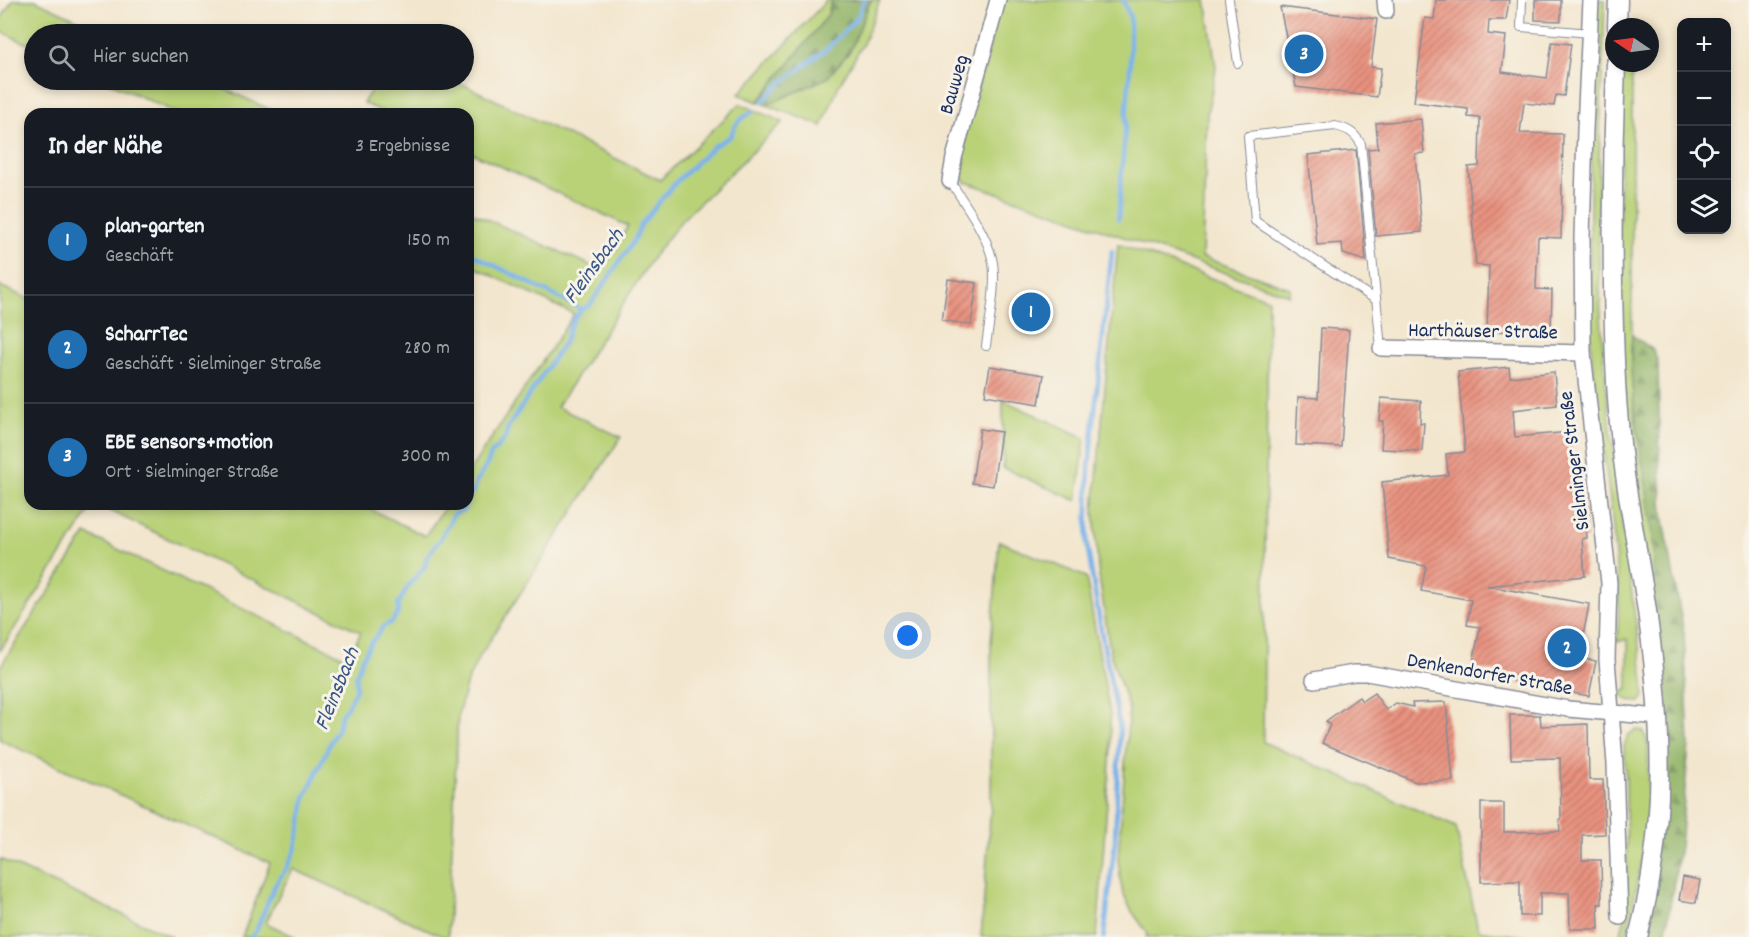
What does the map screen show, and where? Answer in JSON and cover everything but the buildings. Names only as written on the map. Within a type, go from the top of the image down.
[{"type":"street","name":"Bauweg","points":[[950,181],[957,147],[998,0]]},
{"type":"street","name":"Sielminger Straße","points":[[1591,0],[1582,227],[1583,353],[1609,583],[1607,659],[1615,764],[1620,917]]},
{"type":"street","points":[[1617,18],[1618,0]]},
{"type":"street","points":[[1616,72],[1612,173],[1614,362],[1622,450],[1648,616],[1659,717],[1661,781],[1652,874],[1638,937]]},
{"type":"street","name":"Harthäuser Straße","points":[[1381,348],[1583,353]]},
{"type":"street","name":"Denkendorfer Straße","points":[[1314,680],[1354,673],[1383,674],[1568,710],[1659,717]]},
{"type":"lane","points":[[1229,0],[1238,63]]},
{"type":"lane","points":[[1522,0],[1521,27],[1590,33]]},
{"type":"lane","points":[[1376,300],[1255,221],[1248,136],[1335,126],[1348,129],[1356,135],[1361,144],[1381,348]]},
{"type":"lane","points":[[950,181],[978,227],[992,258],[994,276],[986,346]]},
{"type":"green space","points":[[13,0],[35,0],[87,24],[24,24],[24,42],[0,31],[0,20]]},
{"type":"green space","points":[[827,0],[831,0],[828,15],[758,102],[739,94]]},
{"type":"green space","points":[[831,0],[871,0],[850,51],[827,78],[767,105],[758,102],[828,15]]},
{"type":"green space","points":[[871,0],[880,0],[863,44],[839,85],[822,126],[767,105],[827,78],[850,51]]},
{"type":"green space","points":[[1002,0],[1206,0],[1216,68],[1207,115],[1202,257],[1290,288],[1289,295],[966,182],[959,172],[957,160]]},
{"type":"green space","points":[[1597,0],[1605,0],[1598,207],[1602,331],[1615,463],[1644,682],[1644,696],[1640,702],[1628,700],[1620,694],[1628,689],[1628,639],[1617,642],[1619,601],[1612,517],[1591,351],[1590,196]]},
{"type":"green space","points":[[1621,72],[1632,72],[1632,389],[1652,525],[1654,552],[1652,594],[1633,471],[1622,366],[1618,292]]},
{"type":"green space","points":[[126,90],[227,90],[267,108],[166,108]]},
{"type":"green space","points":[[371,90],[474,90],[660,180],[740,104],[783,122],[682,220],[653,257],[557,407],[621,437],[478,659],[467,682],[458,715],[448,937],[293,869],[266,923],[295,937],[242,937],[270,863],[0,740],[0,667],[86,534],[348,659],[361,632],[108,510],[372,510],[425,536],[443,510],[474,510],[474,464],[574,314],[474,267],[474,214],[601,270],[628,226],[474,154],[474,108],[374,108],[363,103]]},
{"type":"green space","points":[[1118,244],[1268,299],[1263,742],[1456,827],[1478,930],[1528,937],[1146,937],[1148,934],[1131,910],[1122,890],[1118,859],[1129,709],[1111,656],[1098,569],[1094,510]]},
{"type":"green space","points":[[0,286],[24,297],[24,510],[90,510],[0,651]]},
{"type":"green space","points":[[1632,335],[1653,350],[1658,362],[1663,515],[1684,634],[1689,744],[1680,846],[1665,937],[1643,937],[1651,907],[1654,552],[1632,389]]},
{"type":"green space","points":[[1003,400],[1085,438],[1077,501],[1003,468]]},
{"type":"green space","points":[[999,541],[1086,577],[1110,715],[1111,748],[1097,937],[981,937],[991,805],[991,643]]},
{"type":"green space","points":[[1636,730],[1643,731],[1647,742],[1647,806],[1643,850],[1631,915],[1626,937],[1620,937],[1627,909],[1624,747],[1628,735]]},
{"type":"green space","points":[[0,859],[172,937],[0,937]]},
{"type":"waterway","name":"Fleinsbach","points":[[762,102],[780,84],[829,47],[857,18],[864,0]]},
{"type":"waterway","points":[[1118,219],[1130,70],[1130,16],[1123,0]]},
{"type":"waterway","name":"Fleinsbach","points":[[474,489],[492,452],[505,438],[508,427],[565,341],[573,320],[580,311],[590,305],[635,239],[641,225],[678,180],[714,146],[731,136],[739,121],[754,111]]},
{"type":"waterway","points":[[1104,937],[1115,840],[1120,729],[1087,544],[1089,466],[1112,251]]},
{"type":"waterway","points":[[474,255],[581,309]]},
{"type":"waterway","name":"Fleinsbach","points":[[251,937],[256,931],[274,887],[295,851],[305,798],[338,728],[341,715],[356,689],[356,676],[361,661],[384,626],[392,622],[398,613],[398,604],[409,585],[426,565],[426,558],[439,541],[454,514],[463,510]]},
{"type":"place","name":"EBE sensors+motion","points":[[1304,54]]},
{"type":"place","name":"plan-garten","points":[[1031,312]]},
{"type":"place","name":"ScharrTec","points":[[1567,648]]}]
